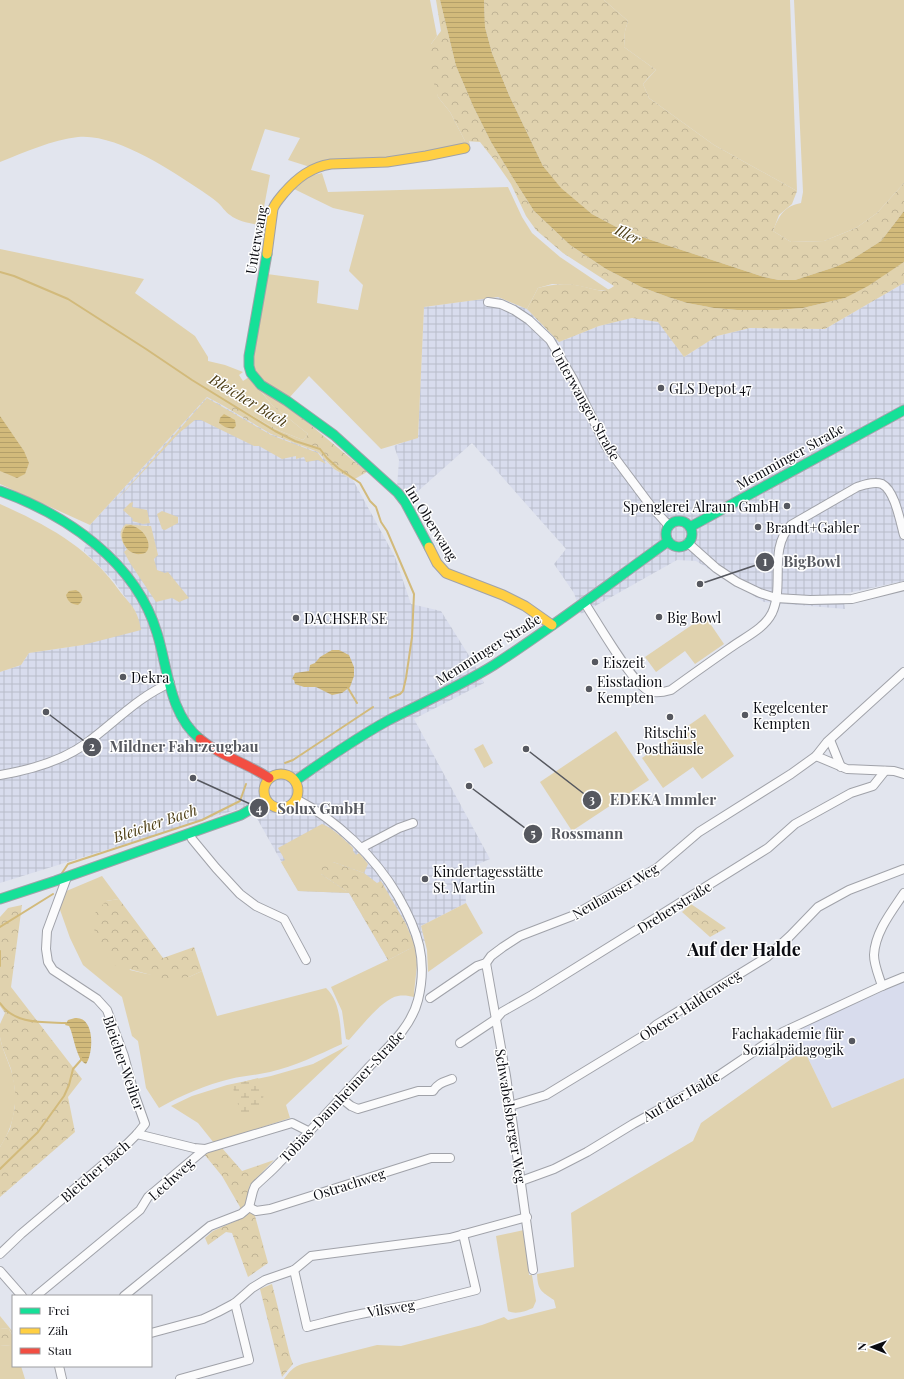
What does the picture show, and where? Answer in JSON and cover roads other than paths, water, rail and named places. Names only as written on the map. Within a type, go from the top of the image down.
[{"type":"street","name":"Unterwang","points":[[249,366],[249,356],[263,281],[272,209],[300,176],[314,168],[327,164],[387,162],[465,148]]},
{"type":"street","name":"Unterwanger Straße","points":[[488,302],[501,304],[514,310],[529,320],[550,340],[565,364],[606,446],[650,505],[668,526]]},
{"type":"street","name":"Im Oberwang","points":[[249,366],[251,373],[261,385],[287,401],[334,436],[398,492],[405,502],[437,563],[446,573],[503,595],[524,606],[552,625]]},
{"type":"street","name":"Memminger Straße","points":[[690,527],[784,474],[904,410]]},
{"type":"street","points":[[584,602],[636,681],[650,691],[657,693],[671,690],[761,627],[772,614],[776,598],[781,539],[785,531],[791,525],[857,487],[866,484],[881,484],[892,495],[904,535]]},
{"type":"street","points":[[0,491],[51,513],[89,538],[124,573],[135,587],[151,615],[178,709],[188,726],[206,744],[262,772],[269,778]]},
{"type":"street","points":[[680,521],[690,527],[692,536],[688,543],[683,546],[675,547],[667,542],[666,532],[668,526],[674,522],[680,521]]},
{"type":"street","name":"Memminger Straße","points":[[295,781],[362,735],[460,686],[494,665],[667,542]]},
{"type":"street","points":[[688,543],[716,568],[737,582],[760,593],[776,598],[810,600],[852,598],[904,586]]},
{"type":"street","name":"Neuhauser Weg","points":[[486,963],[491,956],[520,936],[572,916],[642,877],[665,862],[699,832],[791,774],[816,756],[830,740],[904,672]]},
{"type":"street","points":[[0,775],[52,762],[71,754],[140,700],[170,683]]},
{"type":"street","points":[[830,740],[841,767]]},
{"type":"street","points":[[816,756],[847,769],[894,771],[904,774]]},
{"type":"street","name":"Dreherstraße","points":[[460,1043],[496,1019],[502,1012],[532,995],[768,848],[794,824],[851,793],[873,786],[885,771]]},
{"type":"street","points":[[280,773],[291,776],[295,781],[298,790],[296,799],[292,804],[281,808],[270,804],[266,800],[264,788],[269,778],[280,773]]},
{"type":"street","name":"Tobias-Dannheimer-Straße","points":[[249,1207],[253,1191],[256,1186],[310,1132],[406,1026],[417,1001],[421,977],[420,946],[414,927],[388,880],[361,848],[320,814],[296,799]]},
{"type":"street","points":[[0,899],[190,834],[241,815],[266,800]]},
{"type":"street","points":[[361,848],[399,828],[413,823]]},
{"type":"street","points":[[190,834],[192,839],[216,868],[240,894],[256,906],[284,919],[306,960]]},
{"type":"street","name":"Oberer Haldenweg","points":[[510,1106],[538,1098],[558,1089],[643,1036],[656,1025],[767,957],[818,907],[848,890],[904,869]]},
{"type":"street","name":"Bleicher Weiher","points":[[67,877],[47,931],[46,949],[48,962],[53,970],[97,999],[108,1010],[145,1124],[137,1134]]},
{"type":"street","points":[[882,986],[875,962],[875,944],[887,918],[904,893]]},
{"type":"street","points":[[430,998],[477,966],[486,963]]},
{"type":"street","name":"Schwabelsberger Weg","points":[[486,963],[527,1217],[533,1270]]},
{"type":"street","name":"Auf der Halde","points":[[521,1182],[554,1169],[587,1152],[633,1124],[709,1082],[783,1032],[904,977]]},
{"type":"street","points":[[341,1098],[351,1106],[358,1109],[418,1091],[433,1090],[441,1083],[452,1079]]},
{"type":"street","name":"Lechweg","points":[[37,1295],[140,1210],[148,1197],[205,1149],[292,1123],[310,1132]]},
{"type":"street","name":"Bleicher Bach","points":[[0,1254],[21,1234],[137,1134],[194,1148],[205,1149]]},
{"type":"street","name":"Ostrachweg","points":[[249,1207],[256,1211],[270,1209],[431,1158],[450,1158]]},
{"type":"street","points":[[125,1295],[210,1226],[241,1214],[249,1207]]},
{"type":"street","points":[[152,1333],[203,1319],[235,1303],[252,1288],[265,1280],[294,1270],[311,1256],[450,1238],[527,1217]]},
{"type":"street","name":"Vilsweg","points":[[294,1270],[306,1327],[358,1314],[416,1304],[476,1290],[463,1234]]},
{"type":"street","points":[[0,1271],[21,1295]]},
{"type":"street","points":[[180,1379],[249,1360],[235,1303]]},
{"type":"street","points":[[58,1367],[62,1379]]},
{"type":"water","name":"Iller","points":[[440,0],[484,0],[485,27],[492,53],[509,95],[543,166],[561,188],[592,214],[624,231],[764,277],[779,280],[795,280],[835,267],[851,260],[881,241],[904,211],[904,262],[868,286],[845,298],[803,308],[778,310],[737,310],[714,308],[687,303],[641,287],[606,269],[570,245],[534,211],[513,178],[491,142],[473,106],[456,66]]},
{"type":"water","points":[[224,414],[235,420],[236,426],[233,429],[225,427],[219,423],[220,418]]},
{"type":"water","points":[[0,416],[24,451],[29,463],[25,474],[17,478],[0,471]]},
{"type":"water","points":[[131,525],[141,530],[147,539],[148,549],[144,554],[136,554],[131,552],[124,545],[122,535],[123,530],[126,526]]},
{"type":"water","points":[[76,590],[82,597],[82,601],[78,605],[70,602],[66,595],[69,591]]},
{"type":"water","points":[[332,650],[339,650],[349,655],[354,667],[354,676],[350,687],[342,693],[332,695],[316,687],[304,687],[295,684],[294,680],[292,679],[295,673],[309,671],[310,665]]},
{"type":"water","points":[[75,1018],[82,1019],[86,1023],[91,1036],[89,1059],[86,1064],[80,1058],[69,1026],[65,1025],[68,1020]]},
{"type":"waterway","name":"Bleicher Bach","points":[[0,272],[14,276],[68,299],[192,380],[275,431],[295,441],[320,449],[338,468],[360,483],[370,501],[376,507],[381,522],[387,531],[414,594],[412,637],[406,678],[403,691],[400,694],[390,698]]},
{"type":"waterway","points":[[348,688],[357,703]]},
{"type":"waterway","name":"Bleicher Bach","points":[[285,763],[293,760],[373,707]]},
{"type":"waterway","name":"Bleicher Bach","points":[[62,873],[68,864],[202,820],[240,801],[246,784]]},
{"type":"waterway","name":"Bleicher Bach","points":[[0,927],[53,894]]},
{"type":"waterway","name":"Bleicher Bach","points":[[0,951],[0,966]]},
{"type":"waterway","name":"Bleicher Bach","points":[[0,1003],[6,1010],[21,1019],[39,1022],[66,1023]]},
{"type":"waterway","name":"Bleicher Bach","points":[[0,1169],[38,1132],[64,1096],[69,1085],[73,1069],[81,1060],[81,1057]]},
{"type":"place","name":"GLS Depot 47","points":[[661,388]]},
{"type":"place","name":"Spenglerei Alraun GmbH","points":[[787,506]]},
{"type":"place","name":"Brandt+Gabler","points":[[758,527]]},
{"type":"place","name":"BigBowl","points":[[700,584]]},
{"type":"place","name":"Big Bowl","points":[[659,617]]},
{"type":"place","name":"DACHSER SE","points":[[296,618]]},
{"type":"place","name":"Eiszeit","points":[[595,662]]},
{"type":"place","name":"Dekra","points":[[123,677]]},
{"type":"place","name":"Eisstadion Kempten","points":[[589,689]]},
{"type":"place","name":"Mildner Fahrzeugbau","points":[[46,712]]},
{"type":"place","name":"Kegelcenter Kempten","points":[[745,715]]},
{"type":"place","name":"Ritschi's Posthäusle","points":[[670,717]]},
{"type":"place","name":"EDEKA Immler","points":[[526,749]]},
{"type":"place","name":"Solux GmbH","points":[[193,778]]},
{"type":"place","name":"Rossmann","points":[[469,786]]},
{"type":"place","name":"Kindertagesstätte St. Martin","points":[[425,879]]},
{"type":"place","name":"Fachakademie für Sozialpädagogik","points":[[852,1041]]},
{"type":"district","name":"Auf der Halde","points":[[744,949]]}]
